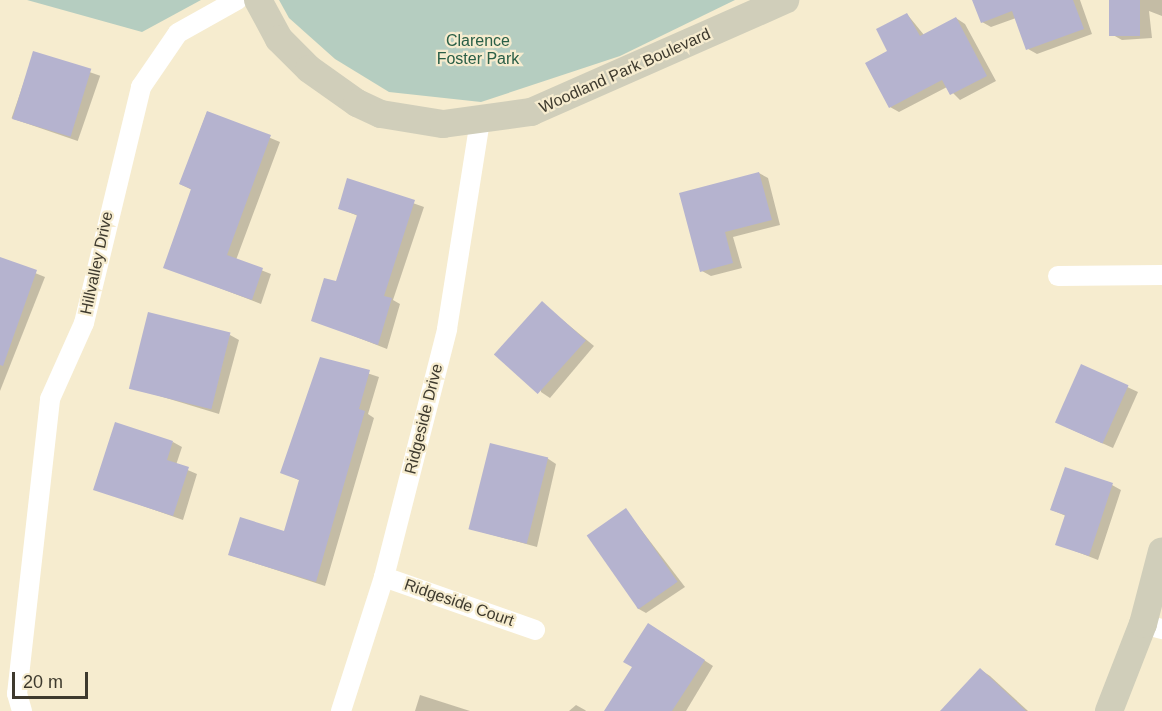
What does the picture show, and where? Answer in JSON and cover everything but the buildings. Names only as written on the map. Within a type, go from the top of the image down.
[{"type":"street","name":"Hillvalley Drive","points":[[22,711],[16,694],[50,399],[84,323],[141,87],[178,33],[237,0]]},
{"type":"street","name":"Woodland Park Boulevard","points":[[258,0],[279,39],[309,69],[357,103],[381,114],[442,124],[480,121],[531,112],[568,98],[784,0]]},
{"type":"street","name":"Ridgeside Drive","points":[[341,711],[384,577],[447,329],[480,121]]},
{"type":"street","points":[[1058,276],[1162,275]]},
{"type":"street","points":[[1109,711],[1153,626],[1162,551]]},
{"type":"street","name":"Ridgeside Court","points":[[384,577],[535,630]]},
{"type":"green space","points":[[27,0],[201,0],[142,32]]},
{"type":"green space","name":"Clarence Foster Park","points":[[279,0],[735,0],[620,56],[481,102],[389,92],[335,59],[289,18]]}]
